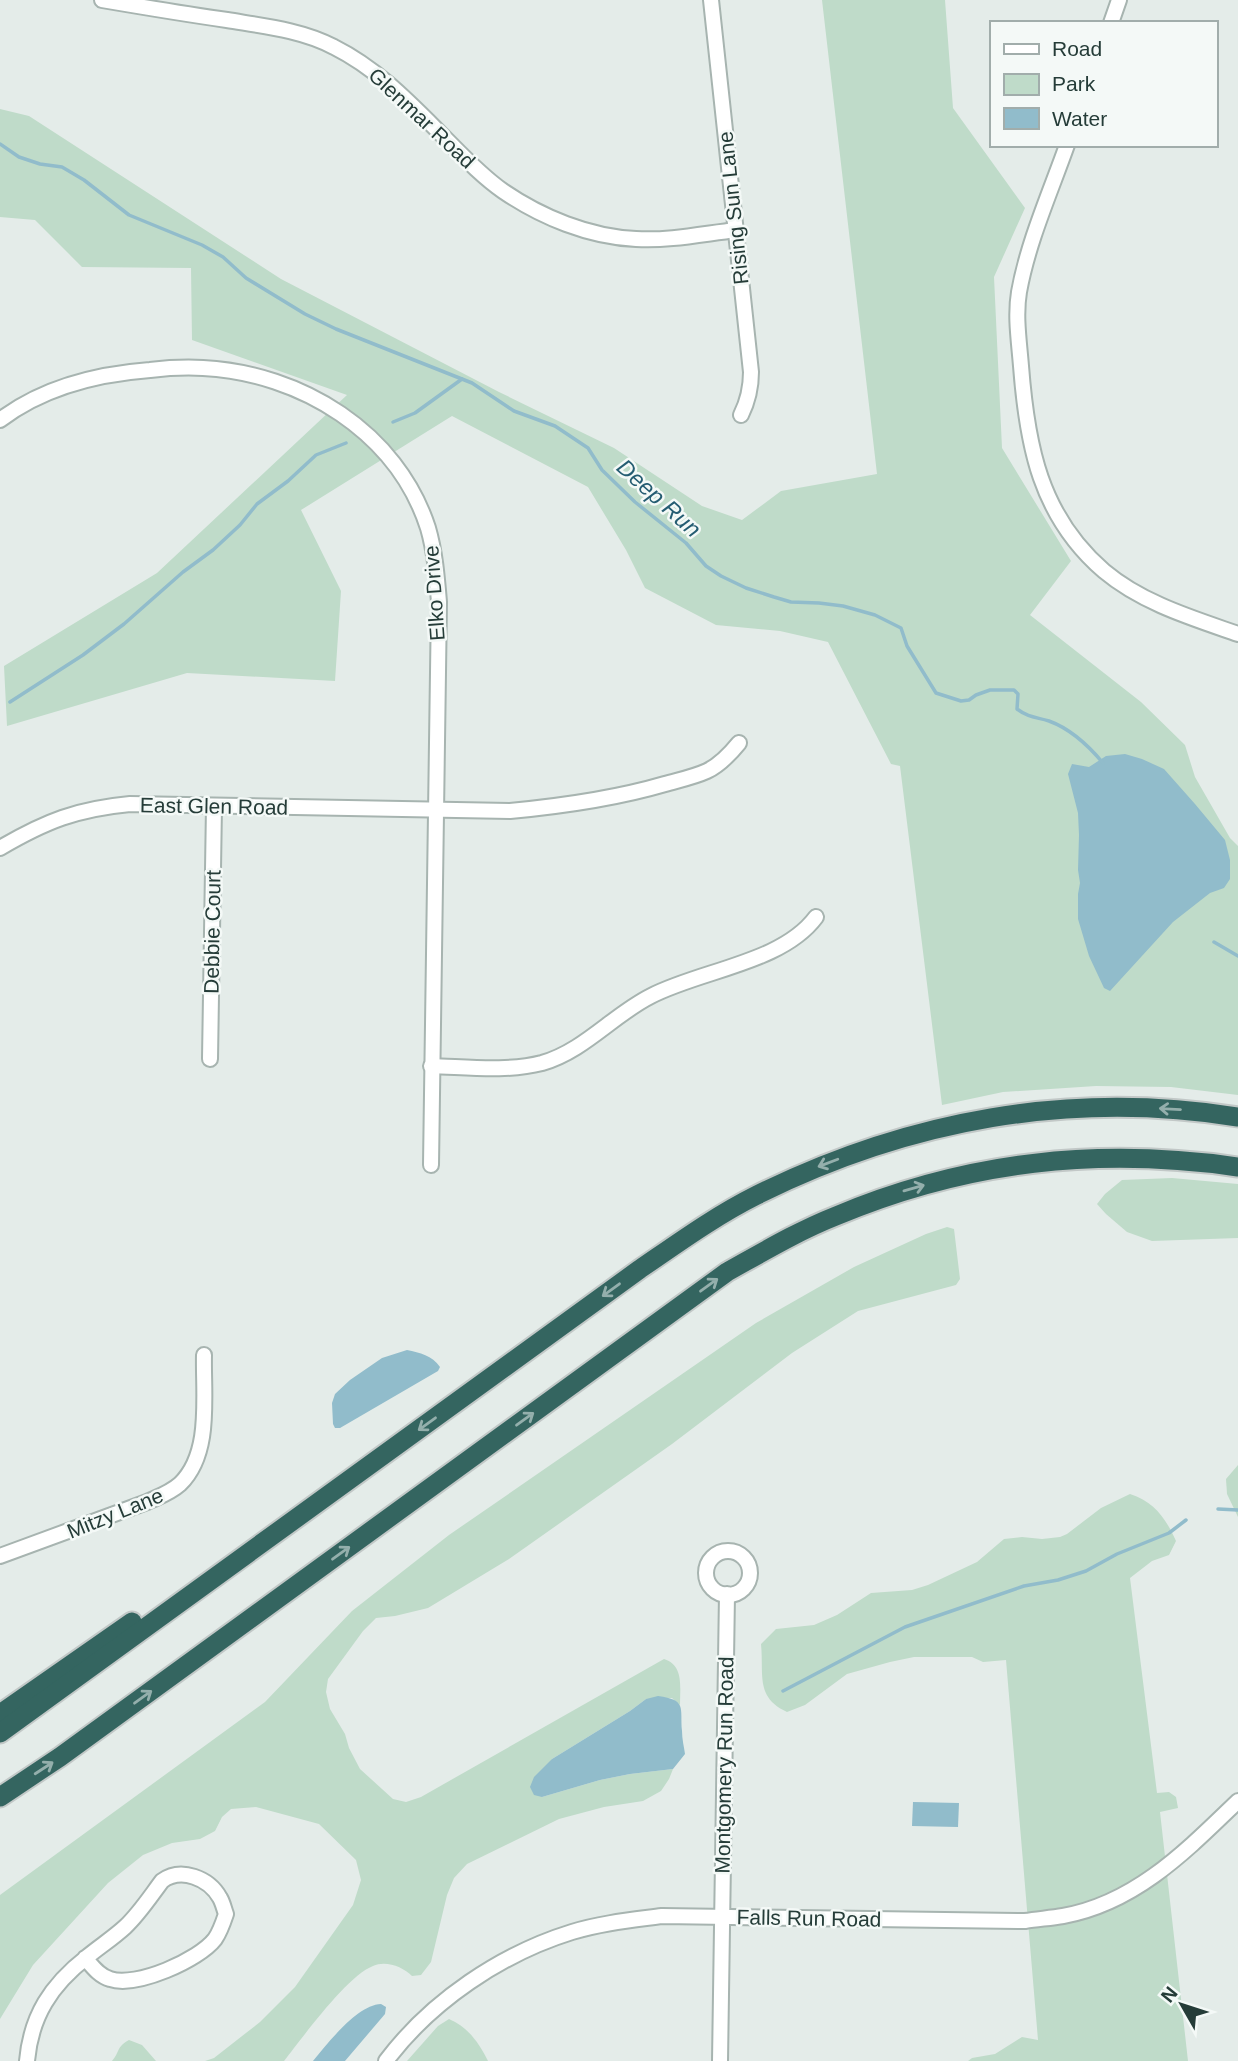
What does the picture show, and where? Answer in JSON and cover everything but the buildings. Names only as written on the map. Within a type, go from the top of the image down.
[{"type":"highway","points":[[0,1733],[697,1229],[755,1196],[876,1144],[935,1128],[1000,1115],[1070,1107],[1126,1107],[1203,1111],[1238,1117]]},
{"type":"highway","points":[[0,1797],[78,1744],[716,1280],[780,1243],[835,1216],[899,1193],[1009,1165],[1123,1158],[1196,1161],[1238,1167]]},
{"type":"highway","points":[[0,1714],[135,1620],[285,1528]]},
{"type":"street","name":"Glenmar Road","points":[[102,0],[273,28],[305,35],[333,46],[360,61],[384,80],[502,190],[542,213],[583,229],[634,239],[666,239],[736,230]]},
{"type":"street","name":"Rising Sun Lane","points":[[711,0],[751,372],[748,401],[741,415]]},
{"type":"street","points":[[1112,21],[1119,0]]},
{"type":"street","points":[[1066,147],[1026,263],[1016,313],[1025,413],[1034,458],[1047,495],[1064,527],[1105,572],[1153,601],[1238,634]]},
{"type":"street","name":"Elko Drive","points":[[0,420],[48,393],[89,380],[137,371],[203,368],[268,379],[304,392],[332,407],[357,426],[380,447],[399,471],[416,500],[428,529],[439,602],[431,1165]]},
{"type":"street","name":"East Glen Road","points":[[0,848],[58,817],[94,808],[130,804],[436,811],[510,811],[562,806],[629,794],[706,772],[739,743]]},
{"type":"street","name":"Debbie Court","points":[[210,1059],[214,806]]},
{"type":"street","points":[[431,1066],[505,1068],[544,1062],[583,1043],[650,996],[780,948],[808,928],[816,917]]},
{"type":"street","name":"Mitzy Lane","points":[[0,1556],[146,1502],[179,1485],[188,1474],[201,1448],[204,1355]]},
{"type":"street","name":"Montgomery Run Road","points":[[720,2061],[727,1594]]},
{"type":"street","name":"Falls Run Road","points":[[386,2061],[410,2032],[457,1991],[492,1968],[549,1940],[573,1932],[662,1916],[1025,1921],[1065,1916],[1103,1904],[1141,1886],[1184,1853],[1238,1801]]},
{"type":"street","points":[[27,2061],[38,2013],[49,1996],[64,1977],[85,1958],[128,1924],[162,1881],[175,1874],[195,1877],[220,1898],[226,1914],[216,1938],[182,1964],[122,1982],[98,1973],[85,1958]]},
{"type":"green space","points":[[822,0],[945,0],[953,108],[1025,208],[994,277],[1002,448],[1071,561],[1030,615],[1141,702],[1185,745],[1195,777],[1230,838],[1238,846],[1238,1095],[1171,1087],[1096,1086],[1003,1092],[942,1105],[900,766],[891,764],[828,642],[780,631],[716,625],[645,588],[626,550],[588,487],[452,416],[301,510],[341,591],[335,681],[187,673],[7,726],[4,666],[157,573],[347,395],[192,340],[191,268],[82,267],[35,220],[0,217],[0,109],[29,116],[281,279],[499,392],[614,448],[702,506],[742,520],[781,491],[877,474]]},
{"type":"green space","points":[[1172,1178],[1238,1184],[1238,1238],[1152,1241],[1127,1232],[1097,1204],[1122,1180]]},
{"type":"green space","points":[[947,1227],[954,1229],[960,1279],[956,1285],[858,1311],[792,1353],[672,1444],[509,1559],[428,1608],[376,1618],[363,1631],[328,1679],[326,1692],[330,1709],[345,1734],[360,1769],[393,1799],[406,1802],[421,1797],[664,1659],[678,1671],[680,1705],[672,1698],[646,1699],[552,1759],[542,1797],[600,1780],[673,1769],[661,1791],[643,1801],[604,1807],[559,1819],[467,1864],[454,1878],[447,1895],[431,1962],[421,1975],[412,1976],[389,1964],[378,1964],[362,1972],[326,2008],[284,2061],[205,2061],[214,2058],[260,2022],[295,1987],[353,1905],[361,1880],[356,1860],[319,1824],[256,1807],[231,1809],[222,1817],[215,1831],[200,1839],[172,1843],[143,1855],[108,1883],[33,1965],[0,2019],[0,1895],[265,1702],[352,1611],[449,1535],[756,1323],[854,1267]]},
{"type":"green space","points":[[1238,1465],[1238,1517],[1227,1494],[1226,1479]]},
{"type":"green space","points":[[1130,1494],[1139,1497],[1159,1512],[1176,1541],[1169,1555],[1152,1561],[1130,1578],[1157,1793],[1169,1792],[1176,1797],[1178,1808],[1160,1812],[1188,2061],[968,2061],[995,2054],[1022,2037],[1038,2040],[1006,1660],[983,1662],[972,1657],[914,1657],[890,1662],[847,1674],[805,1705],[787,1712],[777,1706],[766,1692],[762,1675],[761,1644],[776,1629],[814,1625],[837,1615],[871,1593],[912,1590],[928,1585],[977,1562],[1004,1539],[1060,1537],[1101,1508]]},
{"type":"green space","points":[[449,2019],[472,2036],[488,2061],[407,2061],[438,2026]]},
{"type":"green space","points":[[129,2040],[142,2045],[156,2061],[112,2061],[120,2047]]},
{"type":"water","points":[[1125,754],[1164,769],[1195,804],[1225,840],[1230,860],[1230,879],[1224,888],[1210,893],[1173,922],[1110,991],[1104,988],[1089,956],[1078,919],[1078,813],[1068,774],[1072,764],[1089,767],[1106,756]]},
{"type":"water","points":[[407,1350],[433,1360],[440,1367],[438,1371],[340,1428],[335,1428],[332,1403],[335,1394],[382,1358]]},
{"type":"water","points":[[658,1696],[674,1700],[681,1710],[685,1754],[673,1769],[600,1780],[542,1797],[534,1795],[530,1787],[534,1777],[552,1759],[646,1699]]},
{"type":"water","points":[[913,1802],[959,1803],[958,1827],[912,1826]]},
{"type":"water","points":[[381,2004],[386,2007],[385,2014],[345,2061],[313,2061],[353,2018],[372,2006]]},
{"type":"waterway","name":"Deep Run","points":[[0,144],[19,157],[62,167],[84,180],[129,215],[202,245],[223,257],[246,278],[305,314],[472,383],[514,411],[555,426],[588,448],[602,470],[635,502],[686,543],[706,566],[721,576],[746,588],[791,602],[843,606],[875,615],[901,628],[907,646],[936,693],[961,701],[990,690],[1014,690],[1018,694],[1017,709],[1065,728],[1103,763]]},
{"type":"waterway","points":[[393,422],[415,413],[462,379]]},
{"type":"waterway","points":[[10,702],[83,655],[124,624],[183,572],[213,550],[240,525],[257,504],[288,481],[316,455],[346,443]]},
{"type":"waterway","name":"Deep Run","points":[[1214,942],[1238,956]]},
{"type":"waterway","points":[[1218,1509],[1238,1510]]},
{"type":"waterway","points":[[783,1691],[905,1627],[1024,1586],[1058,1580],[1086,1571],[1117,1554],[1169,1533],[1186,1520]]}]
